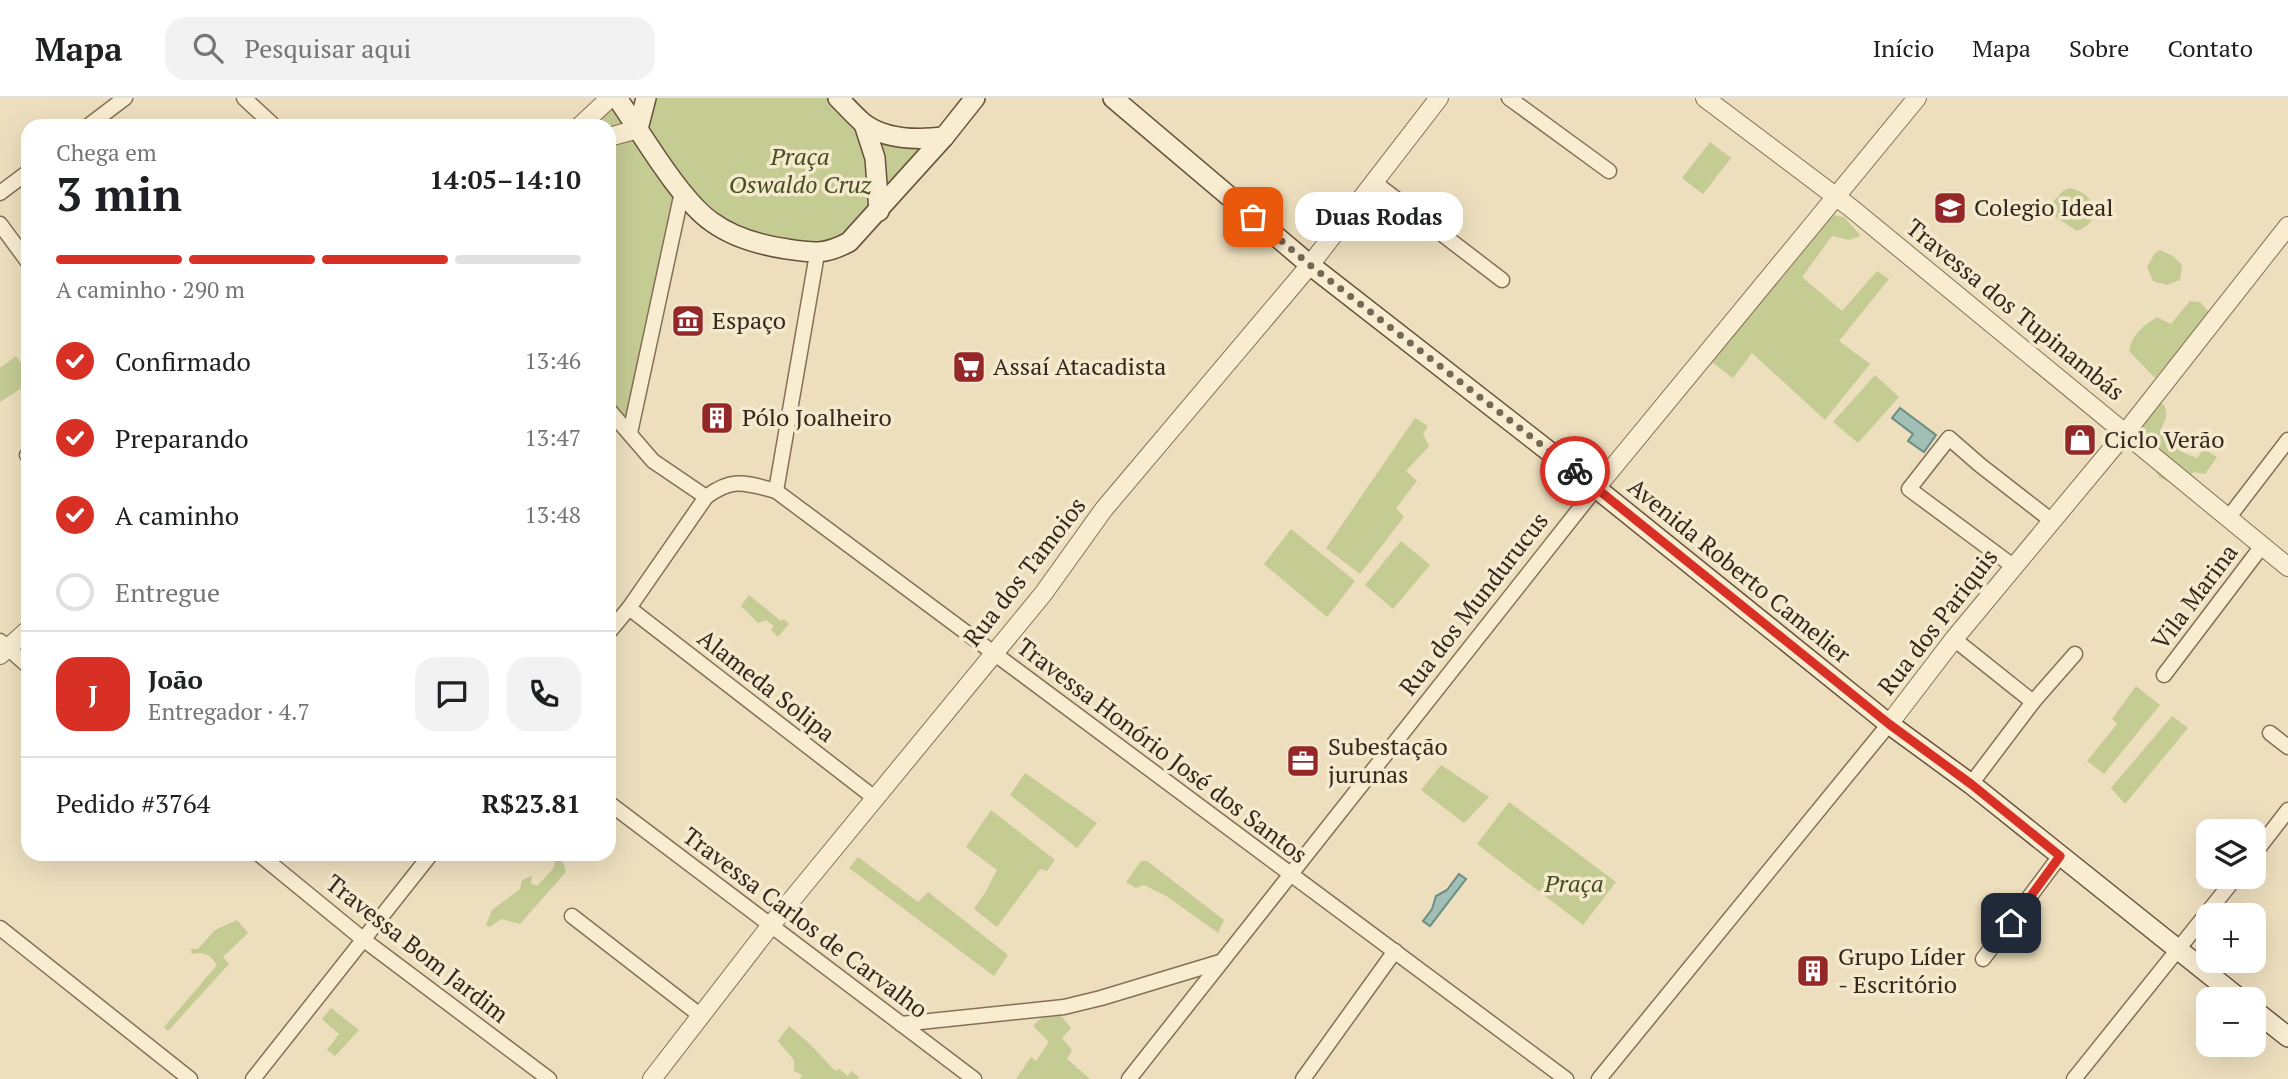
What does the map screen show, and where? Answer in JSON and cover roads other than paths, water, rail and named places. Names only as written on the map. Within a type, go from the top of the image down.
[{"type":"main road","points":[[617,98],[682,192],[709,221],[761,246],[817,254],[849,242],[944,137],[975,98]]},
{"type":"main road","points":[[638,129],[646,98]]},
{"type":"main road","points":[[838,98],[864,124],[884,132],[907,138],[944,137]]},
{"type":"main road","name":"Avenida Roberto Camelier","points":[[1112,98],[1310,265],[2225,987]]},
{"type":"main road","points":[[864,124],[875,158],[879,211]]},
{"type":"main road","points":[[2266,1020],[2288,1037]]},
{"type":"street","points":[[97,119],[125,98]]},
{"type":"street","points":[[244,98],[267,119]]},
{"type":"street","points":[[588,119],[610,98]]},
{"type":"street","name":"Rua dos Tamoios","points":[[652,1079],[771,925],[1043,594],[1104,509],[1310,265],[1440,98]]},
{"type":"street","points":[[1509,98],[1609,171]]},
{"type":"street","name":"Travessa dos Tupinambás","points":[[1705,98],[1837,197],[2287,565]]},
{"type":"street","name":"Rua dos Mundurucus","points":[[1129,1079],[1596,488],[1917,98]]},
{"type":"street","points":[[616,135],[638,129]]},
{"type":"street","points":[[0,193],[21,177]]},
{"type":"street","points":[[1374,182],[1502,280]]},
{"type":"street","points":[[630,433],[682,192]]},
{"type":"street","points":[[0,224],[21,252]]},
{"type":"street","name":"Rua dos Pariquis","points":[[1599,1079],[1889,724],[2013,566],[2126,432],[2288,226]]},
{"type":"street","points":[[776,491],[817,254]]},
{"type":"street","points":[[616,418],[653,461],[706,497],[616,624]]},
{"type":"street","points":[[2013,566],[1909,489],[1949,438],[2052,520]]},
{"type":"street","points":[[2229,517],[2288,440]]},
{"type":"street","name":"Travessa Honório José dos Santos","points":[[706,497],[731,483],[776,491],[1566,1079]]},
{"type":"street","name":"Vila Marina","points":[[2164,675],[2262,545]]},
{"type":"street","name":"Alameda Solipa","points":[[629,608],[876,799]]},
{"type":"street","points":[[21,635],[2,648],[21,661]]},
{"type":"street","points":[[1954,639],[2034,702]]},
{"type":"street","points":[[1971,784],[2075,654]]},
{"type":"street","points":[[2270,733],[2288,747]]},
{"type":"street","name":"Travessa Carlos de Carvalho","points":[[616,808],[974,1079]]},
{"type":"street","points":[[2266,838],[2288,810]]},
{"type":"street","points":[[1983,959],[2060,856]]},
{"type":"street","name":"Travessa Bom Jardim","points":[[268,861],[364,940],[549,1079]]},
{"type":"street","points":[[253,1079],[426,861]]},
{"type":"street","points":[[2074,1079],[2227,889]]},
{"type":"street","points":[[572,916],[701,1016]]},
{"type":"street","points":[[0,928],[190,1079]]},
{"type":"street","points":[[1303,1079],[1395,951]]},
{"type":"street","points":[[901,1024],[1065,1007],[1220,962]]},
{"type":"water","points":[[1900,408],[1936,435],[1924,452],[1908,441],[1913,434],[1892,418]]},
{"type":"water","points":[[1459,874],[1466,879],[1430,926],[1423,921],[1432,909],[1436,896],[1447,890]]},
{"type":"place","name":"Colegio Ideal","points":[[1950,208]]},
{"type":"place","name":"Duas Rodas","points":[[1253,217]]},
{"type":"place","name":"Espaço","points":[[688,321]]},
{"type":"place","name":"Assaí Atacadista","points":[[969,367]]},
{"type":"place","name":"Pólo Joalheiro","points":[[717,418]]},
{"type":"place","name":"Ciclo Verão","points":[[2080,440]]},
{"type":"place","name":"Subestação jurunas","points":[[1303,761]]},
{"type":"place","name":"Grupo Líder - Escritório","points":[[1813,971]]},
{"type":"park label","name":"Praça Oswaldo Cruz","points":[[800,171]]},
{"type":"park label","name":"Praça","points":[[1574,884]]}]
